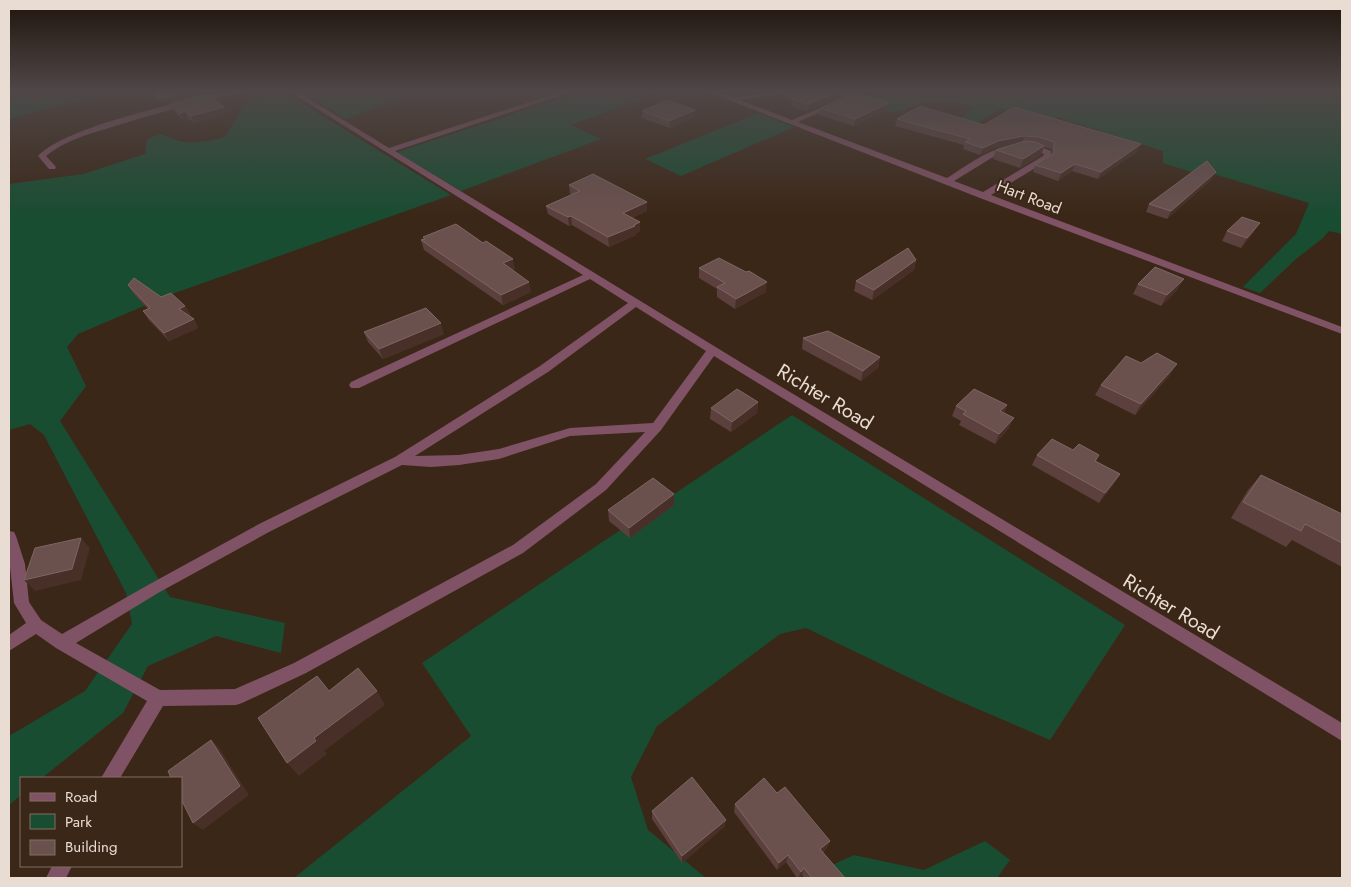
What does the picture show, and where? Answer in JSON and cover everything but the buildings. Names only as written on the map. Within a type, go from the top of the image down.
[{"type":"street","points":[[52,166],[42,156],[54,146],[90,131]]},
{"type":"street","name":"Richter Road","points":[[357,131],[712,351],[1342,733]]},
{"type":"street","points":[[388,151],[448,131]]},
{"type":"street","name":"Hart Road","points":[[813,131],[1342,331]]},
{"type":"street","points":[[947,182],[1008,146],[1024,145],[1048,153],[1047,157],[983,196]]},
{"type":"street","points":[[355,385],[591,275]]},
{"type":"street","points":[[62,643],[153,589],[264,528],[400,460],[544,369],[635,303]]},
{"type":"street","points":[[9,536],[18,564],[22,603],[36,625],[62,643],[158,698],[236,697],[300,668],[518,549],[601,487],[657,427],[712,351]]},
{"type":"street","points":[[400,460],[459,460],[499,454],[570,432],[657,427]]},
{"type":"street","points":[[9,644],[36,625]]},
{"type":"street","points":[[111,777],[158,698]]},
{"type":"green space","points":[[229,131],[347,131],[451,195],[172,294],[78,334],[67,347],[86,386],[60,421],[170,597],[285,623],[281,653],[216,636],[148,666],[123,713],[43,777],[20,777],[20,796],[9,805],[9,736],[85,691],[132,624],[126,593],[44,435],[30,424],[9,430],[9,184],[83,174],[145,154],[147,140],[158,135],[184,142],[205,141],[226,136]]},
{"type":"green space","points":[[460,131],[585,131],[601,139],[461,191],[397,152]]},
{"type":"green space","points":[[713,131],[784,131],[681,176],[645,159]]},
{"type":"green space","points":[[1023,131],[1031,131],[1017,139]]},
{"type":"green space","points":[[1102,131],[1342,131],[1342,234],[1329,231],[1260,293],[1243,287],[1296,234],[1309,203],[1211,173],[1194,173],[1163,163],[1163,151]]},
{"type":"green space","points":[[792,415],[1125,625],[1050,740],[943,694],[806,628],[780,634],[657,726],[631,777],[648,830],[706,878],[294,878],[471,736],[422,663]]},
{"type":"green space","points":[[985,841],[1010,860],[997,878],[804,878],[854,855],[924,870]]}]
